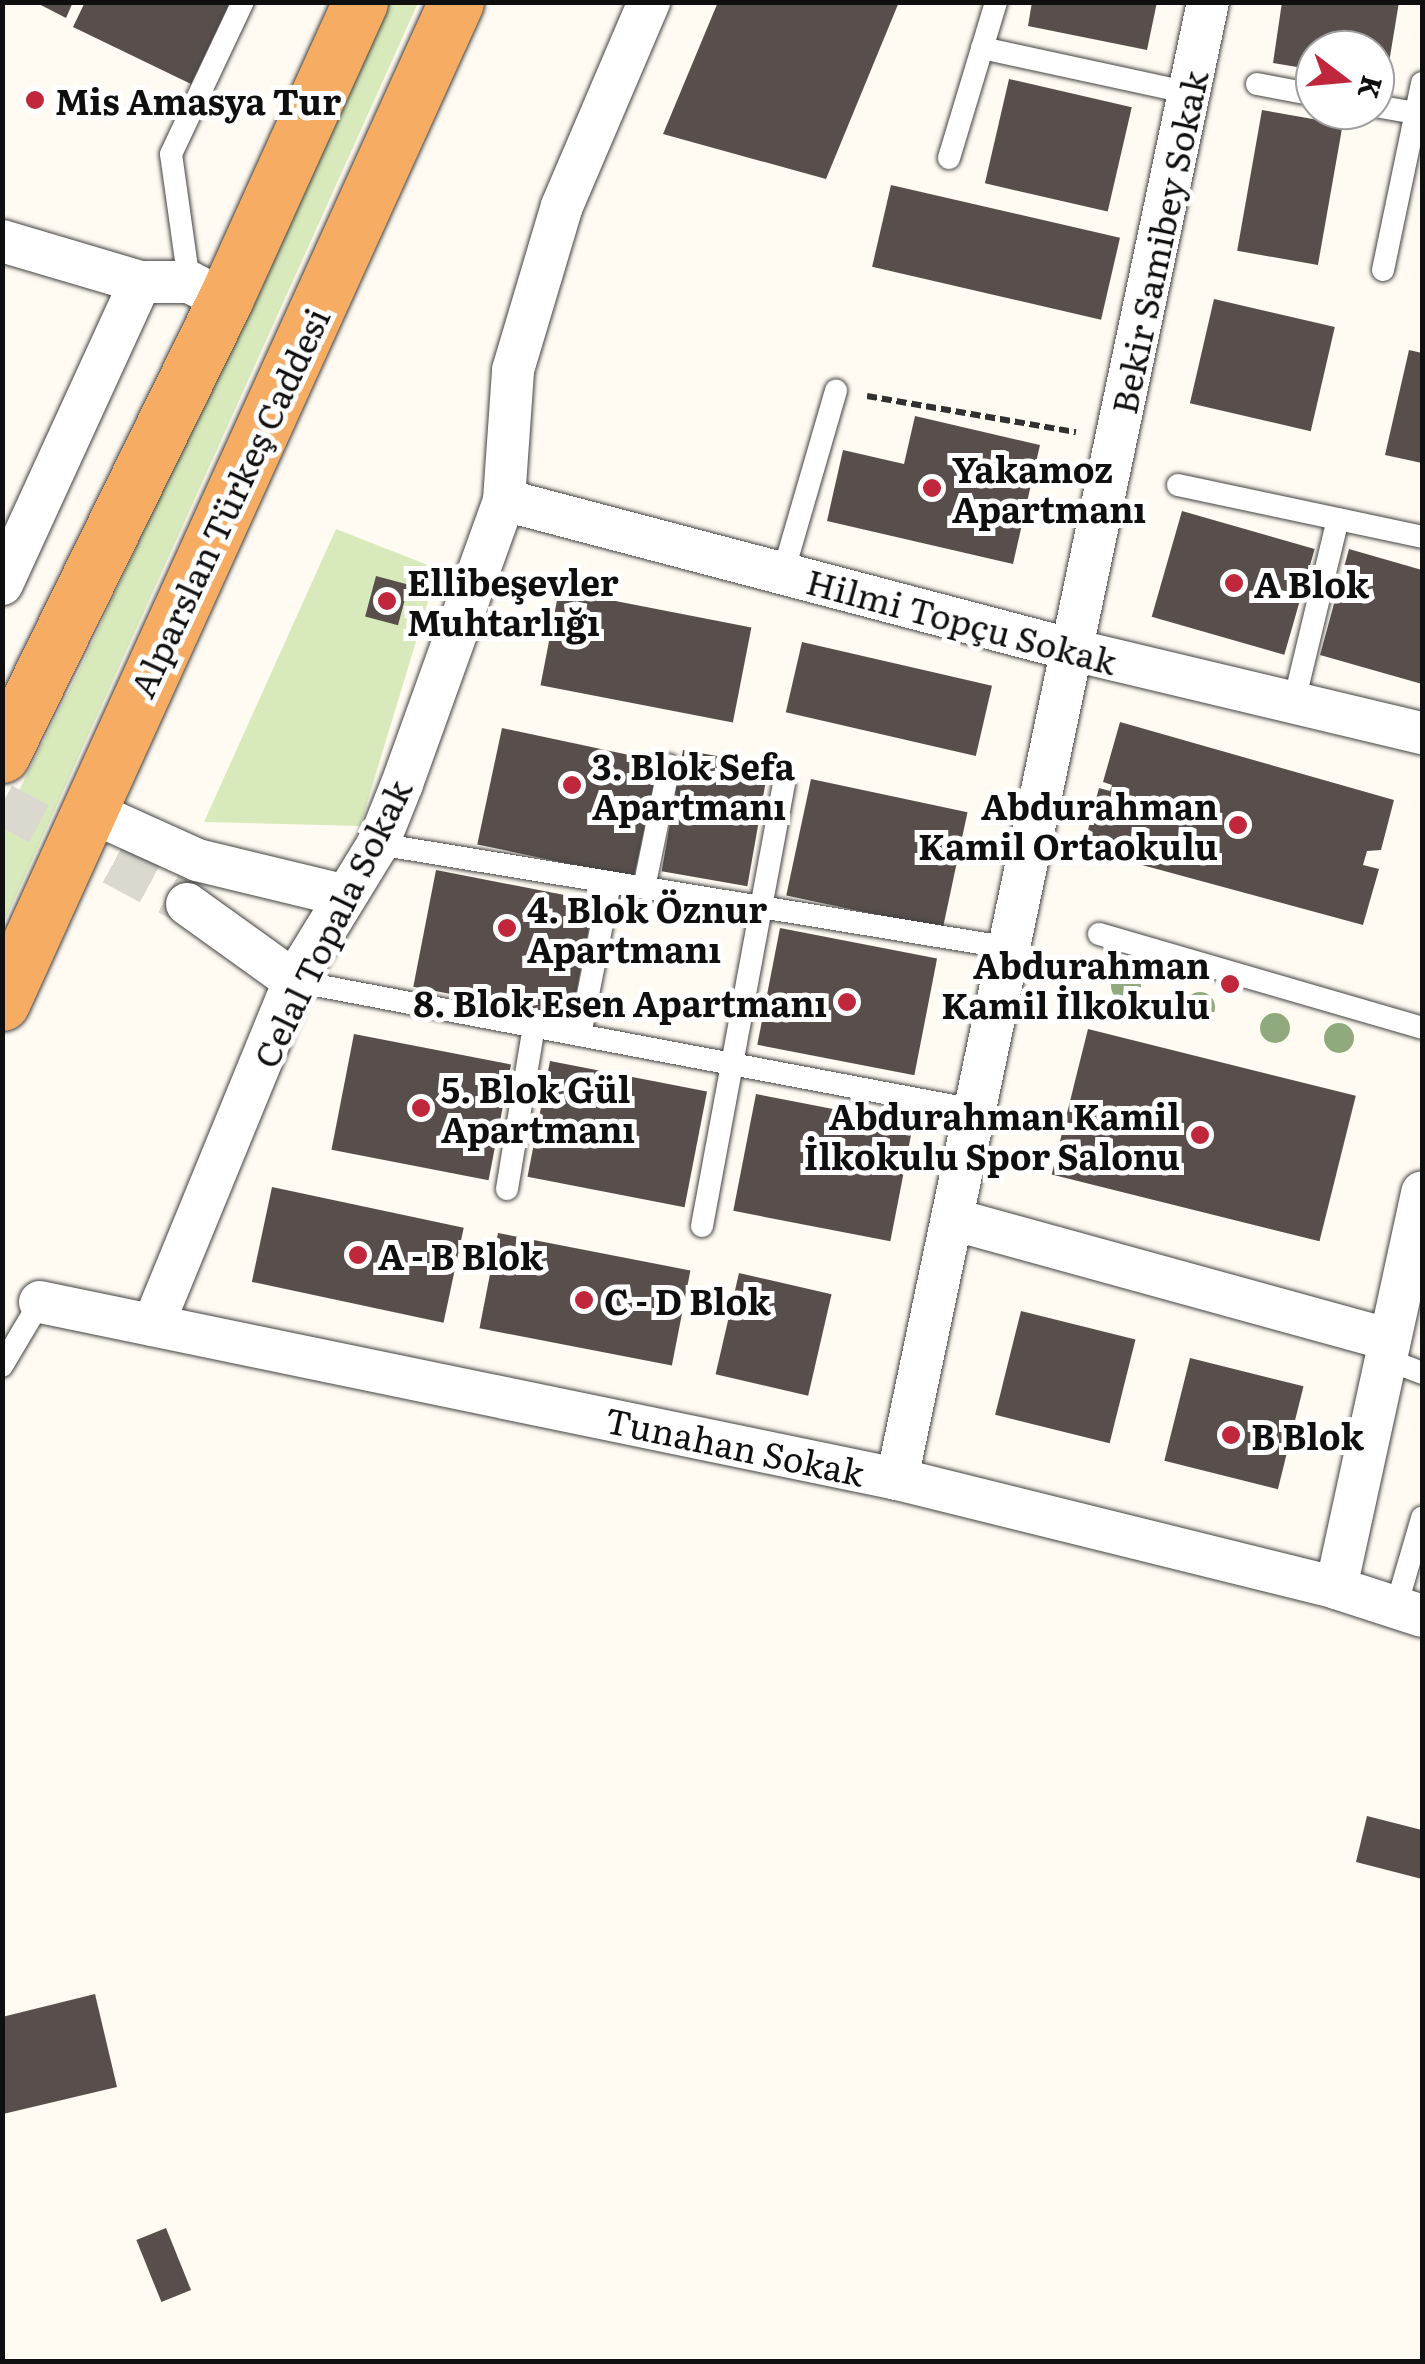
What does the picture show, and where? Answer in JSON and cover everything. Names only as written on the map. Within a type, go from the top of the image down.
[{"type":"highway","points":[[2,756],[207,291],[360,2]]},
{"type":"highway","name":"Alparslan Türkeş Caddesi","points":[[2,1003],[456,2]]},
{"type":"street","name":"Celal Topala Sokak","points":[[153,1326],[294,981],[342,894],[378,844],[504,500],[513,370],[562,206],[648,2]]},
{"type":"street","name":"Bekir Samibey Sokak","points":[[898,1479],[1208,2]]},
{"type":"street","points":[[2,241],[140,282],[207,291]]},
{"type":"street","points":[[2,584],[140,282]]},
{"type":"street","name":"Hilmi Topçu Sokak","points":[[504,500],[1074,650],[1422,732]]},
{"type":"street","points":[[87,810],[197,860],[342,894]]},
{"type":"street","points":[[186,904],[294,981]]},
{"type":"street","points":[[1336,1588],[1399,1358],[1422,1192]]},
{"type":"street","points":[[952,1220],[1399,1358]]},
{"type":"street","name":"Tunahan Sokak","points":[[40,1302],[898,1479],[1336,1588],[1409,1612]]},
{"type":"lane","points":[[207,291],[171,154],[243,2]]},
{"type":"lane","points":[[948,158],[996,2]]},
{"type":"lane","points":[[982,48],[1190,93]]},
{"type":"lane","points":[[1383,270],[1415,153],[1422,83]]},
{"type":"lane","points":[[1257,84],[1295,91]]},
{"type":"lane","points":[[1395,109],[1416,113]]},
{"type":"lane","points":[[783,574],[836,391]]},
{"type":"lane","points":[[1178,485],[1422,537]]},
{"type":"lane","points":[[1294,702],[1338,519]]},
{"type":"lane","points":[[644,888],[669,766]]},
{"type":"lane","points":[[702,1226],[784,785]]},
{"type":"lane","points":[[378,844],[1010,948]]},
{"type":"lane","points":[[580,1035],[610,883]]},
{"type":"lane","points":[[1099,934],[1422,1028]]},
{"type":"lane","points":[[294,981],[976,1110]]},
{"type":"lane","points":[[507,1188],[534,1026]]},
{"type":"lane","points":[[2,1366],[40,1302]]},
{"type":"lane","points":[[1409,1612],[1422,1518]]},
{"type":"path","points":[[836,391],[1117,439]]},
{"type":"green space","points":[[387,3],[418,3],[3,925],[3,822],[82,665]]},
{"type":"green space","points":[[336,529],[438,569],[360,826],[204,822]]},
{"type":"building","points":[[35,2],[73,2],[66,18]]},
{"type":"building","points":[[85,2],[230,2],[191,84],[73,27]]},
{"type":"building","points":[[718,2],[899,2],[826,179],[663,134]]},
{"type":"building","points":[[1032,2],[1157,2],[1147,50],[1028,26]]},
{"type":"building","points":[[1282,2],[1399,2],[1394,30],[1295,30],[1295,67],[1273,63]]},
{"type":"building","points":[[1009,79],[1132,107],[1108,212],[985,183]]},
{"type":"building","points":[[1262,110],[1295,116],[1295,130],[1342,130],[1318,265],[1237,251]]},
{"type":"building","points":[[891,185],[1120,238],[1101,320],[872,267]]},
{"type":"building","points":[[1214,299],[1335,327],[1311,431],[1190,403]]},
{"type":"building","points":[[1409,350],[1422,353],[1422,463],[1385,455]]},
{"type":"building","name":"Yakamoz Apartmanı","points":[[915,416],[1040,445],[1013,564],[827,521],[843,450],[904,464]]},
{"type":"building","name":"A Blok","points":[[1182,511],[1315,549],[1284,655],[1152,617]]},
{"type":"building","name":"A Blok","points":[[1349,549],[1422,570],[1422,684],[1320,655]]},
{"type":"building","name":"Ellibeşevler Muhtarlığı","points":[[376,576],[409,585],[398,625],[365,617]]},
{"type":"building","points":[[559,590],[751,627],[733,723],[540,685]]},
{"type":"building","points":[[802,642],[992,686],[976,756],[786,712]]},
{"type":"building","name":"Abdurahman Kamil Ortaokulu","points":[[1120,722],[1394,800],[1381,850],[1367,851],[1363,865],[1379,869],[1363,925],[1083,849],[1099,788],[1110,791],[1112,785],[1103,782]]},
{"type":"building","name":"3. Blok Sefa Apartmanı","points":[[502,728],[659,761],[634,878],[477,844]]},
{"type":"building","points":[[683,750],[769,765],[747,886],[662,871]]},
{"type":"building","points":[[811,779],[968,812],[943,929],[786,895]]},
{"type":"building","name":"4. Blok Öznur Apartmanı","points":[[436,870],[594,901],[571,1018],[413,987]]},
{"type":"building","name":"8. Blok Esen Apartmanı","points":[[780,928],[937,959],[914,1075],[757,1045]]},
{"type":"building","name":"Abdurahman Kamil İlkokulu Spor Salonu","points":[[1088,1029],[1356,1096],[1320,1241],[1052,1175]]},
{"type":"building","name":"5. Blok Gül Apartmanı","points":[[354,1034],[511,1065],[489,1180],[331,1150]]},
{"type":"building","points":[[550,1061],[707,1092],[685,1207],[527,1177]]},
{"type":"building","points":[[756,1094],[913,1125],[890,1241],[733,1211]]},
{"type":"building","name":"A - B Blok","points":[[272,1187],[464,1228],[444,1323],[252,1282]]},
{"type":"building","name":"C - D Blok","points":[[498,1233],[690,1270],[672,1366],[479,1328]]},
{"type":"building","points":[[739,1273],[832,1294],[808,1396],[716,1374]]},
{"type":"building","points":[[1021,1311],[1135,1340],[1110,1443],[995,1415]]},
{"type":"building","name":"B Blok","points":[[1190,1358],[1304,1386],[1278,1489],[1164,1461]]},
{"type":"building","points":[[1367,1816],[1422,1830],[1422,1879],[1356,1862]]},
{"type":"building","points":[[95,1994],[117,2087],[3,2114],[2,2017]]},
{"type":"building","points":[[166,2228],[191,2290],[161,2302],[136,2240]]},
{"type":"tunnel","points":[[2,804],[187,904]]},
{"type":"place","name":"Mis Amasya Tur","points":[[35,100]]},
{"type":"place","name":"Yakamoz Apartmanı","points":[[932,488]]},
{"type":"place","name":"A Blok","points":[[1234,583]]},
{"type":"place","name":"Ellibeşevler Muhtarlığı","points":[[387,601]]},
{"type":"place","name":"3. Blok Sefa Apartmanı","points":[[572,785]]},
{"type":"place","name":"Abdurahman Kamil Ortaokulu","points":[[1238,825]]},
{"type":"place","name":"4. Blok Öznur Apartmanı","points":[[507,928]]},
{"type":"place","name":"Abdurahman Kamil İlkokulu","points":[[1230,984]]},
{"type":"place","name":"8. Blok Esen Apartmanı","points":[[847,1002]]},
{"type":"place","name":"5. Blok Gül Apartmanı","points":[[421,1108]]},
{"type":"place","name":"Abdurahman Kamil İlkokulu Spor Salonu","points":[[1200,1135]]},
{"type":"place","name":"A - B Blok","points":[[358,1255]]},
{"type":"place","name":"C - D Blok","points":[[584,1300]]},
{"type":"place","name":"B Blok","points":[[1231,1435]]}]
